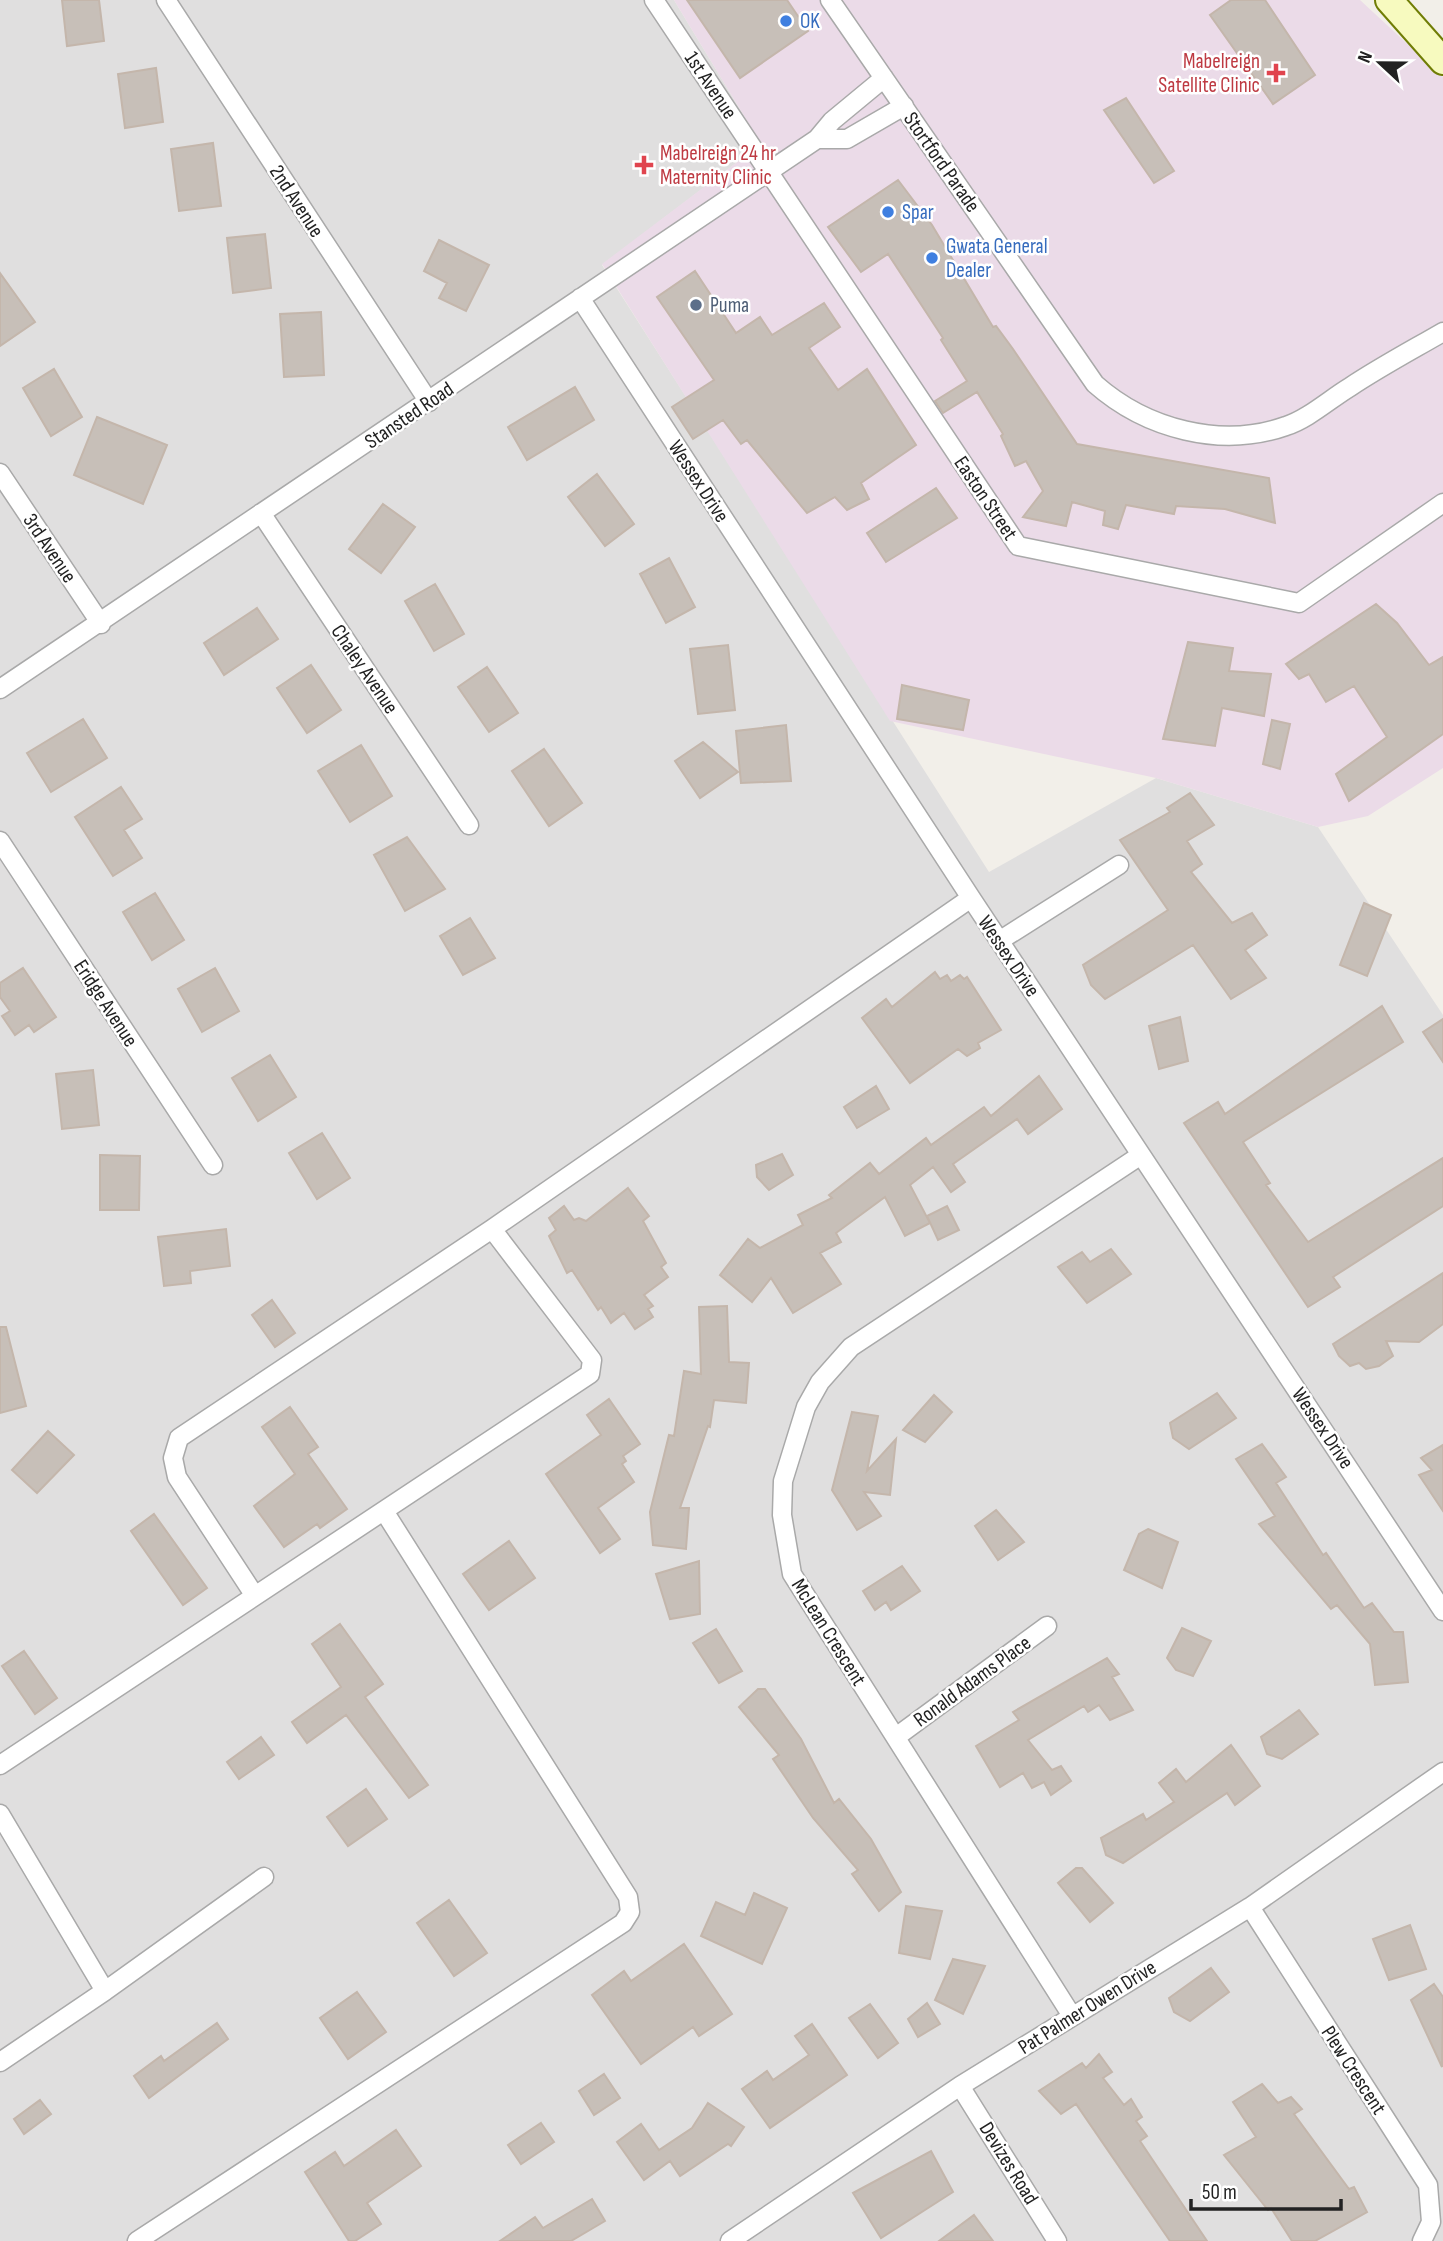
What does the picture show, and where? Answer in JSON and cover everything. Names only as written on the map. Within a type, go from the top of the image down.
[{"type":"street","name":"2nd Avenue","points":[[166,0],[429,402]]},
{"type":"street","name":"1st Avenue","points":[[654,0],[767,170]]},
{"type":"street","name":"Stortford Parade","points":[[830,0],[1095,384],[1133,410],[1182,432],[1224,436],[1259,434],[1289,426],[1370,373],[1443,332]]},
{"type":"street","points":[[1389,0],[1443,61]]},
{"type":"street","name":"Stansted Road","points":[[0,689],[101,624],[767,170],[817,139],[832,121],[884,78]]},
{"type":"street","name":"Stansted Road","points":[[817,139],[847,139],[904,107]]},
{"type":"street","name":"Easton Street","points":[[767,170],[1018,546],[1299,603],[1443,503]]},
{"type":"street","name":"Wessex Drive","points":[[580,298],[999,941],[1443,1611]]},
{"type":"street","name":"3rd Avenue","points":[[0,473],[101,624]]},
{"type":"street","name":"Chaley Avenue","points":[[261,513],[469,825]]},
{"type":"street","name":"Eridge Avenue","points":[[0,841],[213,1166]]},
{"type":"street","points":[[999,941],[1119,865]]},
{"type":"street","points":[[255,1596],[177,1477],[173,1458],[180,1438],[492,1228],[971,898]]},
{"type":"street","name":"McLean Crescent","points":[[1072,2016],[792,1574],[782,1514],[783,1481],[806,1408],[820,1382],[851,1348],[1141,1155]]},
{"type":"street","points":[[0,1765],[590,1374],[592,1360],[492,1228]]},
{"type":"street","points":[[138,2241],[623,1923],[630,1913],[628,1897],[384,1511]]},
{"type":"street","name":"Ronald Adams Place","points":[[896,1737],[1047,1626]]},
{"type":"street","name":"Pat Palmer Owen Drive","points":[[730,2241],[960,2086],[1250,1907],[1443,1772]]},
{"type":"street","points":[[0,1814],[105,1992]]},
{"type":"street","points":[[0,2062],[105,1992],[264,1877]]},
{"type":"street","name":"Plew Crescent","points":[[1250,1907],[1428,2185],[1431,2222],[1422,2241]]},
{"type":"street","name":"Devizes Road","points":[[960,2086],[1057,2241]]},
{"type":"shaded area","points":[[0,0],[674,0],[761,144],[602,265],[989,872],[1156,778],[1318,827],[1443,1015],[1443,2241],[0,2241]]},
{"type":"shaded area","points":[[674,0],[1360,0],[1443,77],[1443,768],[1368,816],[1318,827],[1156,778],[890,721],[602,264],[761,144]]},
{"type":"building","points":[[62,0],[99,0],[104,41],[67,46]]},
{"type":"building","points":[[687,0],[787,0],[808,31],[740,78]]},
{"type":"building","points":[[1231,0],[1265,0],[1315,75],[1273,104],[1210,15]]},
{"type":"building","points":[[156,68],[163,122],[125,128],[118,74]]},
{"type":"building","points":[[1126,98],[1174,171],[1154,183],[1104,110]]},
{"type":"building","points":[[213,143],[221,206],[179,211],[171,149]]},
{"type":"building","points":[[898,180],[932,225],[993,327],[996,326],[1013,349],[1077,444],[1269,478],[1275,523],[1225,509],[1176,506],[1174,514],[1126,505],[1118,529],[1103,525],[1105,511],[1072,502],[1066,526],[1023,517],[1043,491],[1026,461],[1015,466],[1001,436],[1003,434],[977,392],[943,413],[935,401],[967,381],[941,340],[943,338],[888,254],[861,272],[828,227]]},
{"type":"building","points":[[265,234],[271,288],[233,293],[227,238]]},
{"type":"building","points":[[439,240],[489,265],[466,311],[439,298],[447,283],[424,271]]},
{"type":"building","points":[[695,271],[736,333],[760,317],[772,335],[824,303],[840,327],[809,348],[838,390],[867,369],[916,445],[861,483],[869,499],[847,510],[835,497],[807,513],[747,440],[741,444],[723,420],[693,439],[672,407],[714,380],[657,297]]},
{"type":"building","points":[[0,273],[35,322],[0,346]]},
{"type":"building","points":[[321,312],[324,375],[284,377],[280,314]]},
{"type":"building","points":[[54,369],[82,417],[51,436],[23,388]]},
{"type":"building","points":[[575,387],[594,420],[527,460],[508,427]]},
{"type":"building","points":[[97,417],[167,445],[143,504],[74,475]]},
{"type":"building","points":[[597,474],[634,524],[605,546],[568,497]]},
{"type":"building","points":[[936,488],[957,518],[886,562],[867,533]]},
{"type":"building","points":[[383,504],[415,527],[381,573],[349,549]]},
{"type":"building","points":[[669,558],[695,607],[666,623],[640,574]]},
{"type":"building","points":[[435,584],[464,634],[434,651],[405,601]]},
{"type":"building","points":[[1376,604],[1397,623],[1429,665],[1443,657],[1443,734],[1349,801],[1336,774],[1387,737],[1354,686],[1326,702],[1309,674],[1299,679],[1286,664]]},
{"type":"building","points":[[257,608],[278,639],[224,675],[204,643]]},
{"type":"building","points":[[1188,642],[1233,648],[1229,671],[1271,674],[1264,716],[1222,708],[1215,746],[1163,739]]},
{"type":"building","points":[[728,645],[735,710],[698,714],[690,649]]},
{"type":"building","points":[[311,665],[341,710],[307,733],[277,688]]},
{"type":"building","points":[[487,667],[518,713],[489,732],[458,687]]},
{"type":"building","points":[[902,685],[969,700],[963,730],[897,719]]},
{"type":"building","points":[[83,719],[107,758],[51,792],[27,753]]},
{"type":"building","points":[[1272,720],[1290,724],[1280,769],[1263,764]]},
{"type":"building","points":[[786,725],[791,781],[741,783],[736,731]]},
{"type":"building","points":[[703,742],[738,772],[700,798],[675,761]]},
{"type":"building","points":[[361,745],[392,796],[350,822],[318,771]]},
{"type":"building","points":[[544,749],[582,803],[549,826],[512,771]]},
{"type":"building","points":[[121,787],[142,819],[124,830],[142,858],[113,876],[75,817]]},
{"type":"building","points":[[1190,793],[1214,825],[1187,841],[1202,864],[1191,872],[1232,923],[1252,913],[1267,935],[1245,950],[1266,978],[1231,999],[1193,945],[1105,999],[1091,985],[1083,965],[1168,910],[1120,840],[1170,812],[1167,808]]},
{"type":"building","points":[[407,837],[445,889],[405,911],[374,855]]},
{"type":"building","points":[[155,893],[184,940],[152,960],[123,912]]},
{"type":"building","points":[[1364,903],[1391,915],[1367,976],[1340,965]]},
{"type":"building","points":[[470,918],[495,958],[463,975],[440,936]]},
{"type":"building","points":[[23,968],[56,1017],[34,1032],[29,1025],[15,1035],[2,1016],[10,1011],[0,997],[0,983]]},
{"type":"building","points":[[215,968],[239,1011],[202,1032],[178,989]]},
{"type":"building","points":[[935,972],[940,979],[947,975],[951,981],[960,975],[964,979],[967,977],[1001,1030],[978,1043],[980,1048],[967,1056],[958,1049],[910,1083],[862,1018],[886,999],[892,1007]]},
{"type":"building","points":[[1382,1006],[1403,1042],[1243,1142],[1270,1183],[1266,1185],[1308,1242],[1443,1158],[1443,1206],[1333,1277],[1340,1287],[1308,1307],[1184,1123],[1218,1102],[1225,1114]]},
{"type":"building","points":[[1180,1017],[1188,1061],[1159,1069],[1149,1026]]},
{"type":"building","points":[[1443,1019],[1443,1062],[1423,1032]]},
{"type":"building","points":[[270,1055],[296,1097],[258,1121],[232,1078]]},
{"type":"building","points":[[93,1070],[99,1125],[62,1129],[56,1074]]},
{"type":"building","points":[[1039,1076],[1062,1109],[1028,1134],[1017,1119],[953,1164],[965,1182],[951,1192],[933,1167],[910,1185],[930,1223],[905,1236],[885,1197],[836,1233],[841,1242],[820,1253],[841,1284],[793,1313],[771,1278],[752,1302],[720,1275],[748,1239],[760,1248],[803,1225],[798,1215],[832,1198],[829,1195],[870,1163],[879,1174],[926,1138],[931,1145],[984,1107],[991,1116]]},
{"type":"building","points":[[876,1086],[889,1109],[857,1128],[844,1107]]},
{"type":"building","points":[[322,1133],[350,1178],[317,1199],[289,1153]]},
{"type":"building","points":[[782,1154],[793,1175],[769,1190],[757,1177],[756,1165]]},
{"type":"building","points":[[100,1155],[140,1156],[139,1210],[100,1210]]},
{"type":"building","points":[[628,1188],[649,1216],[643,1221],[666,1263],[661,1267],[668,1277],[644,1295],[653,1306],[648,1309],[653,1317],[635,1329],[624,1313],[611,1323],[601,1307],[598,1310],[572,1270],[567,1273],[549,1236],[556,1230],[549,1218],[564,1206],[574,1220],[579,1218],[586,1221]]},
{"type":"building","points":[[947,1206],[959,1230],[938,1240],[927,1216]]},
{"type":"building","points":[[226,1229],[230,1266],[190,1271],[191,1283],[164,1286],[158,1237]]},
{"type":"building","points":[[1111,1249],[1131,1274],[1087,1303],[1058,1267],[1082,1252],[1090,1262]]},
{"type":"building","points":[[1443,1273],[1443,1324],[1419,1342],[1386,1341],[1393,1356],[1379,1366],[1366,1369],[1359,1363],[1350,1366],[1339,1356],[1333,1344]]},
{"type":"building","points":[[272,1300],[295,1333],[275,1347],[252,1315]]},
{"type":"building","points":[[727,1306],[729,1362],[749,1363],[746,1403],[714,1400],[710,1427],[708,1426],[680,1508],[689,1508],[686,1549],[653,1545],[650,1512],[669,1435],[674,1436],[684,1371],[701,1374],[699,1307]]},
{"type":"building","points":[[0,1327],[6,1327],[26,1406],[0,1413]]},
{"type":"building","points":[[1217,1393],[1236,1418],[1189,1449],[1173,1438],[1170,1423]]},
{"type":"building","points":[[934,1395],[952,1412],[925,1442],[903,1430]]},
{"type":"building","points":[[609,1399],[640,1444],[623,1456],[626,1461],[622,1464],[634,1482],[598,1508],[620,1539],[600,1553],[546,1474],[601,1435],[587,1415]]},
{"type":"building","points":[[290,1407],[318,1447],[308,1454],[347,1509],[320,1528],[317,1524],[284,1547],[254,1506],[295,1474],[262,1427]]},
{"type":"building","points":[[852,1412],[878,1416],[867,1471],[896,1439],[890,1495],[864,1492],[881,1516],[857,1530],[832,1490]]},
{"type":"building","points":[[48,1431],[74,1455],[37,1493],[12,1470]]},
{"type":"building","points":[[1262,1444],[1286,1477],[1276,1483],[1323,1555],[1326,1553],[1364,1608],[1372,1603],[1394,1632],[1403,1632],[1408,1682],[1375,1685],[1370,1644],[1337,1605],[1331,1609],[1259,1524],[1275,1516],[1236,1459]]},
{"type":"building","points":[[1443,1445],[1443,1511],[1419,1475],[1432,1470],[1421,1458]]},
{"type":"building","points":[[996,1510],[1024,1542],[998,1560],[975,1526]]},
{"type":"building","points":[[154,1514],[207,1588],[183,1605],[131,1531]]},
{"type":"building","points":[[1148,1529],[1178,1542],[1162,1588],[1124,1570],[1139,1534]]},
{"type":"building","points":[[509,1541],[535,1578],[489,1610],[463,1574]]},
{"type":"building","points":[[699,1561],[700,1614],[670,1619],[656,1574]]},
{"type":"building","points":[[902,1566],[920,1591],[891,1610],[886,1602],[875,1610],[863,1591]]},
{"type":"building","points":[[340,1624],[383,1684],[365,1697],[428,1785],[409,1798],[346,1715],[307,1743],[292,1722],[341,1687],[312,1644]]},
{"type":"building","points":[[1182,1628],[1211,1641],[1193,1676],[1176,1670],[1167,1658]]},
{"type":"building","points":[[716,1629],[742,1671],[719,1683],[693,1643]]},
{"type":"building","points":[[24,1651],[57,1698],[35,1714],[2,1666]]},
{"type":"building","points":[[1107,1658],[1119,1674],[1112,1677],[1133,1710],[1110,1720],[1099,1705],[1088,1712],[1084,1706],[1028,1740],[1052,1770],[1061,1766],[1071,1781],[1051,1795],[1044,1782],[1032,1788],[1023,1773],[1000,1787],[976,1746],[1019,1720],[1013,1712]]},
{"type":"building","points":[[758,1689],[765,1689],[801,1739],[834,1803],[839,1799],[871,1839],[901,1892],[879,1911],[852,1874],[858,1870],[813,1818],[773,1759],[779,1755],[739,1707]]},
{"type":"building","points":[[1299,1710],[1318,1734],[1282,1759],[1267,1754],[1261,1737]]},
{"type":"building","points":[[261,1737],[274,1755],[239,1779],[227,1762]]},
{"type":"building","points":[[1231,1745],[1260,1786],[1235,1805],[1227,1793],[1123,1863],[1106,1855],[1101,1838],[1143,1814],[1146,1820],[1174,1802],[1159,1783],[1176,1769],[1186,1782]]},
{"type":"building","points":[[366,1789],[387,1819],[348,1846],[327,1817]]},
{"type":"building","points":[[1076,1868],[1082,1868],[1113,1903],[1090,1922],[1058,1883]]},
{"type":"building","points":[[754,1893],[787,1908],[762,1964],[701,1936],[716,1902],[745,1915]]},
{"type":"building","points":[[449,1900],[487,1953],[454,1976],[417,1923]]},
{"type":"building","points":[[906,1906],[942,1911],[930,1959],[899,1953]]},
{"type":"building","points":[[1410,1925],[1426,1969],[1389,1980],[1373,1939]]},
{"type":"building","points":[[684,1944],[732,2014],[699,2036],[693,2027],[641,2064],[592,1995],[624,1971],[631,1981]]},
{"type":"building","points":[[953,1959],[985,1966],[963,2014],[935,2000]]},
{"type":"building","points":[[1211,1968],[1229,1992],[1190,2021],[1174,2012],[1169,1998]]},
{"type":"building","points":[[1434,1984],[1443,1997],[1442,2067],[1411,2000]]},
{"type":"building","points":[[357,1992],[386,2032],[348,2059],[320,2018]]},
{"type":"building","points":[[927,2003],[940,2024],[918,2037],[908,2019]]},
{"type":"building","points":[[870,2004],[898,2043],[878,2058],[849,2018]]},
{"type":"building","points":[[217,2023],[228,2039],[149,2098],[134,2076],[161,2056],[164,2061]]},
{"type":"building","points":[[812,2024],[847,2075],[770,2128],[742,2089],[767,2071],[773,2080],[809,2055],[795,2036]]},
{"type":"building","points":[[1099,2054],[1112,2072],[1103,2078],[1124,2105],[1131,2099],[1142,2117],[1136,2121],[1147,2136],[1140,2141],[1207,2241],[1170,2241],[1076,2104],[1061,2114],[1039,2091],[1082,2063],[1086,2068]]},
{"type":"building","points":[[604,2074],[620,2098],[594,2115],[579,2091]]},
{"type":"building","points":[[1262,2084],[1278,2103],[1291,2097],[1302,2109],[1294,2114],[1349,2189],[1354,2187],[1367,2212],[1315,2241],[1292,2241],[1271,2208],[1268,2210],[1224,2155],[1256,2137],[1233,2102]]},
{"type":"building","points":[[40,2100],[51,2114],[24,2134],[14,2119]]},
{"type":"building","points":[[708,2103],[744,2127],[731,2146],[728,2144],[680,2176],[670,2161],[644,2180],[617,2142],[641,2124],[659,2150],[692,2128]]},
{"type":"building","points":[[541,2123],[554,2142],[521,2164],[508,2145]]},
{"type":"building","points":[[396,2130],[421,2166],[367,2203],[381,2224],[355,2241],[349,2241],[305,2172],[335,2152],[344,2166]]},
{"type":"building","points":[[931,2151],[953,2192],[881,2238],[853,2193]]},
{"type":"building","points":[[592,2199],[605,2221],[571,2241],[500,2241],[535,2217],[543,2228]]},
{"type":"building","points":[[974,2215],[993,2241],[939,2241]]},
{"type":"place","name":"OK","points":[[786,21]]},
{"type":"place","name":"Mabelreign Satellite Clinic","points":[[1276,73]]},
{"type":"place","name":"Mabelreign 24 hr Maternity Clinic","points":[[644,165]]},
{"type":"place","name":"Spar","points":[[888,212]]},
{"type":"place","name":"Gwata General Dealer","points":[[932,258]]},
{"type":"place","name":"Puma","points":[[696,305]]}]
